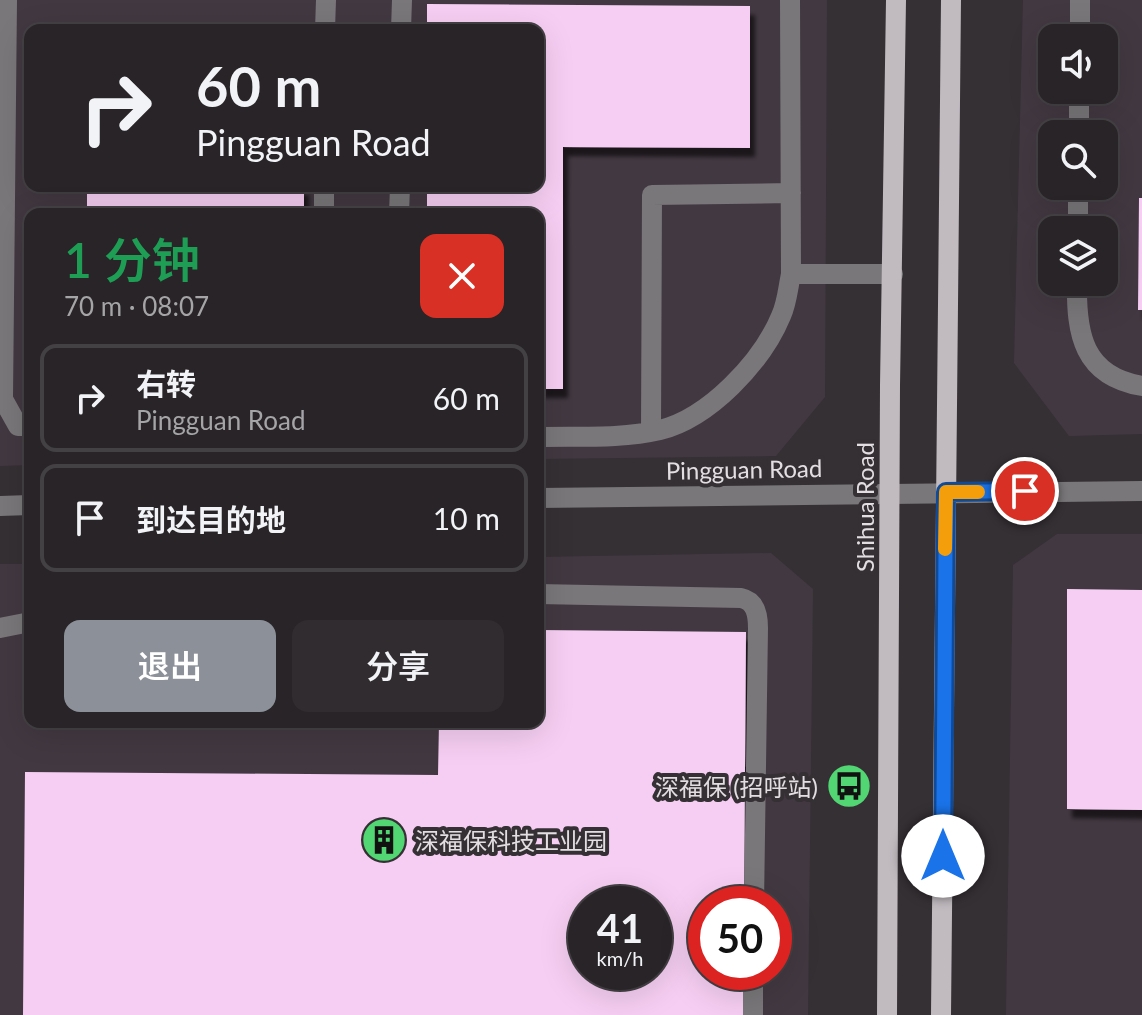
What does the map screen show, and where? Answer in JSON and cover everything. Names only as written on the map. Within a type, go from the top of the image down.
[{"type":"main road","name":"Shihua Road","points":[[887,1015],[896,0]]},
{"type":"main road","points":[[941,1015],[951,0]]},
{"type":"street","points":[[7,0],[3,399],[18,426],[24,426]]},
{"type":"street","points":[[325,24],[326,0]]},
{"type":"street","points":[[401,24],[402,0]]},
{"type":"street","points":[[544,437],[634,434],[663,429],[701,411],[737,381],[759,354],[782,315],[791,274],[790,0]]},
{"type":"street","points":[[1080,0],[1080,24]]},
{"type":"street","points":[[651,431],[652,195],[791,193]]},
{"type":"street","points":[[791,274],[893,274]]},
{"type":"street","points":[[1077,296],[1082,341],[1094,363],[1123,382],[1142,386]]},
{"type":"street","name":"Pingguan Road","points":[[544,498],[1142,491]]},
{"type":"street","points":[[0,506],[24,505]]},
{"type":"street","points":[[544,594],[741,598],[753,605],[758,615],[754,886]]},
{"type":"street","points":[[0,628],[24,623]]},
{"type":"street","points":[[753,990],[753,1015]]},
{"type":"shaded area","points":[[0,0],[827,0],[825,397],[776,456],[544,459],[544,208],[24,208],[24,465],[0,466]]},
{"type":"shaded area","points":[[1023,0],[1142,0],[1142,434],[1069,436],[1014,363]]},
{"type":"shaded area","points":[[1057,534],[1142,534],[1142,1015],[1006,1015],[1013,565]]},
{"type":"shaded area","name":"深福保科技工业园","points":[[771,553],[813,589],[808,1015],[0,1015],[0,564],[24,564],[24,728],[544,728],[544,557]]},
{"type":"building","points":[[427,4],[750,6],[750,148],[563,147],[563,389],[544,389],[544,208],[427,208],[427,192],[544,192],[544,24],[427,24]]},
{"type":"building","points":[[87,23],[305,24],[87,24]]},
{"type":"building","points":[[87,192],[304,192],[304,208],[87,208]]},
{"type":"building","points":[[1139,198],[1142,198],[1142,310],[1138,310]]},
{"type":"building","points":[[1067,589],[1142,590],[1142,810],[1067,809]]},
{"type":"building","name":"深福保科技工业园","points":[[544,630],[746,632],[744,886],[688,886],[688,990],[744,990],[744,1015],[23,1015],[25,772],[438,775],[439,728],[544,728]]},
{"type":"slow traffic","points":[[945,549],[946,492],[978,492]]},
{"type":"place","name":"深福保 (招呼站)","points":[[849,786]]},
{"type":"place","name":"深福保科技工业园","points":[[384,840]]},
{"type":"route","points":[[943,856],[946,492],[1025,491]]}]
